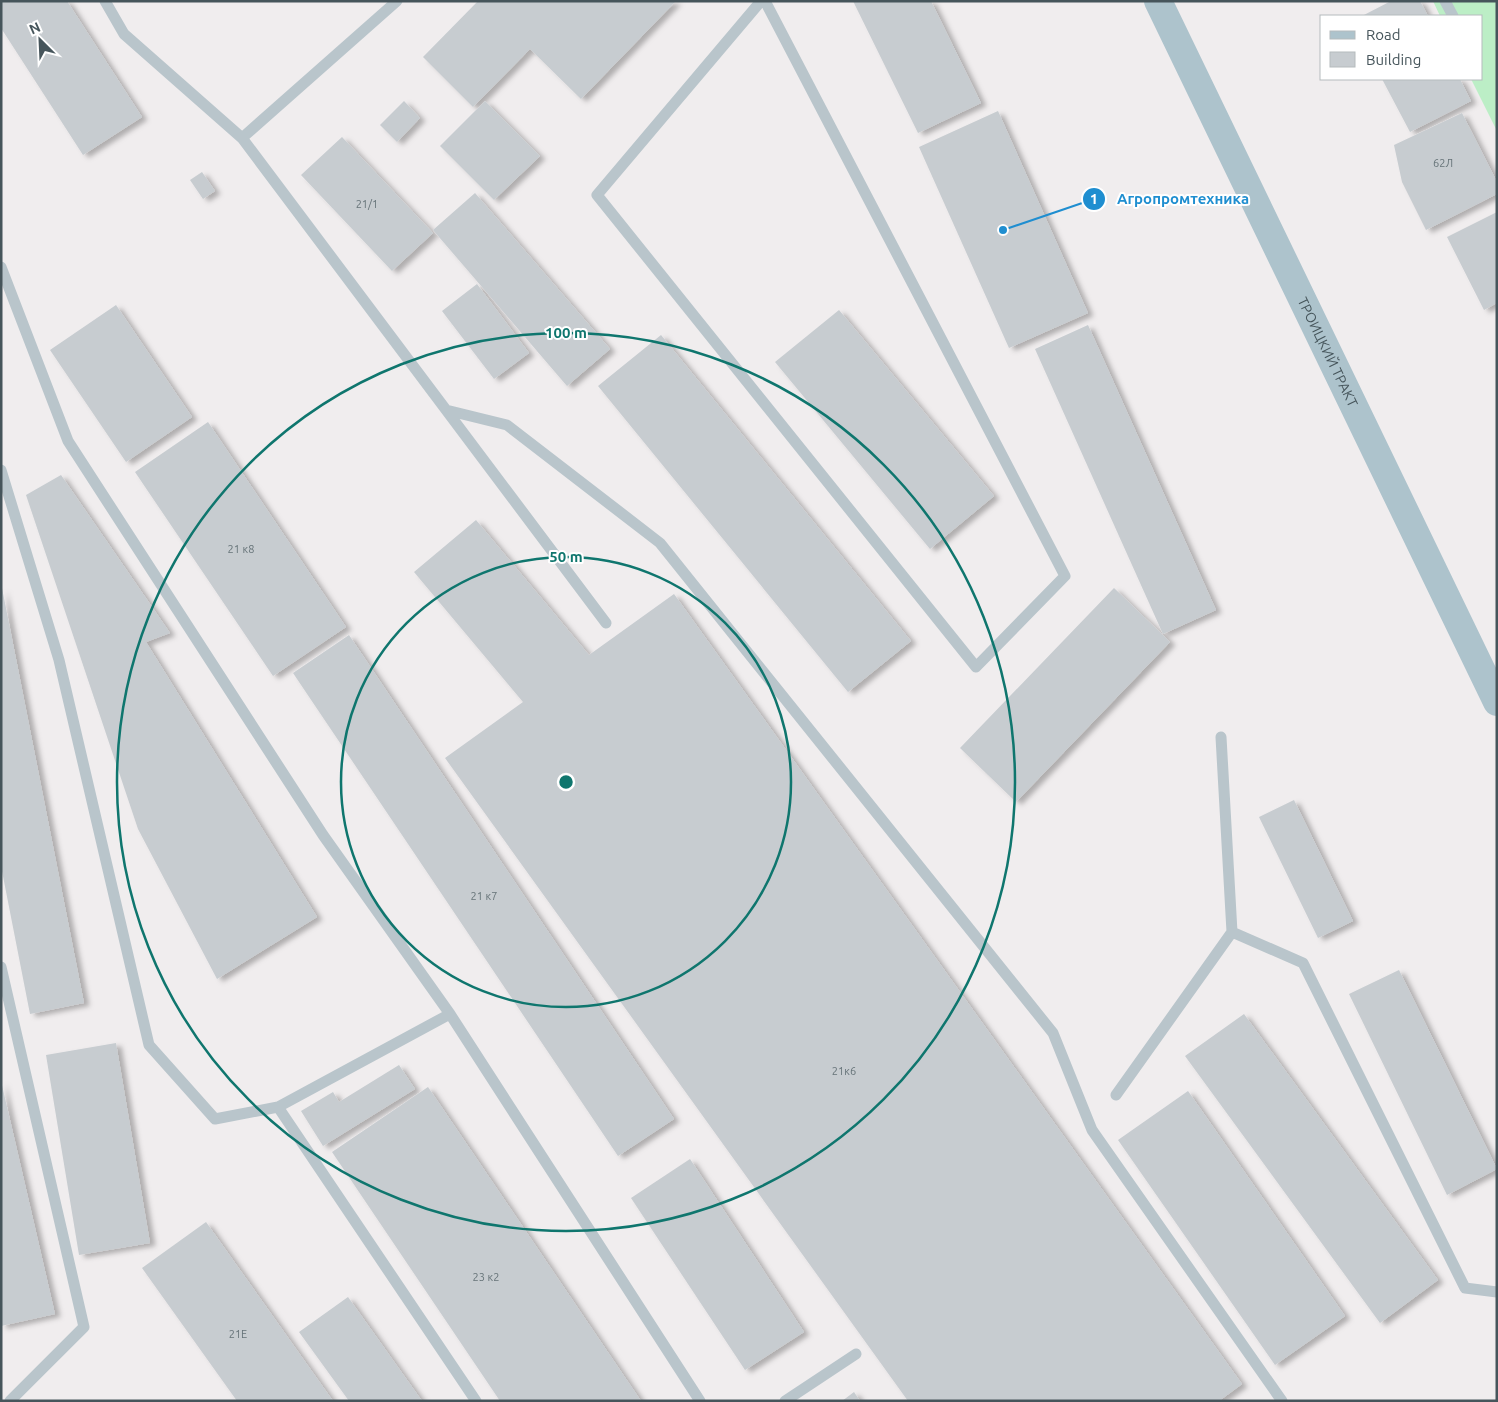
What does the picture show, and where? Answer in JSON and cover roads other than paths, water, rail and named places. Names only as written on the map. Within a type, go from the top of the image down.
[{"type":"main road","name":"ТРОИЦКИЙ ТРАКТ","points":[[1158,1],[1496,696]]},
{"type":"lane","points":[[105,1],[124,34],[242,138],[606,623]]},
{"type":"lane","points":[[242,138],[397,1]]},
{"type":"lane","points":[[761,1],[597,195],[976,667],[1065,576],[765,1]]},
{"type":"lane","points":[[1445,1],[1452,15]]},
{"type":"lane","points":[[1,267],[68,441],[323,835],[450,1014],[700,1401]]},
{"type":"lane","points":[[446,410],[507,425],[660,543],[1053,1033],[1092,1130],[1282,1401]]},
{"type":"lane","points":[[1,470],[59,660],[149,1045],[215,1120],[278,1107],[450,1014]]},
{"type":"lane","points":[[1116,1095],[1232,932],[1221,737]]},
{"type":"lane","points":[[1232,932],[1303,963],[1465,1288],[1497,1292]]},
{"type":"lane","points":[[1,966],[84,1327],[10,1401]]},
{"type":"lane","points":[[278,1107],[476,1401]]},
{"type":"lane","points":[[785,1401],[856,1354]]},
{"type":"place","name":"Агропромтехника","points":[[1003,230]]}]
